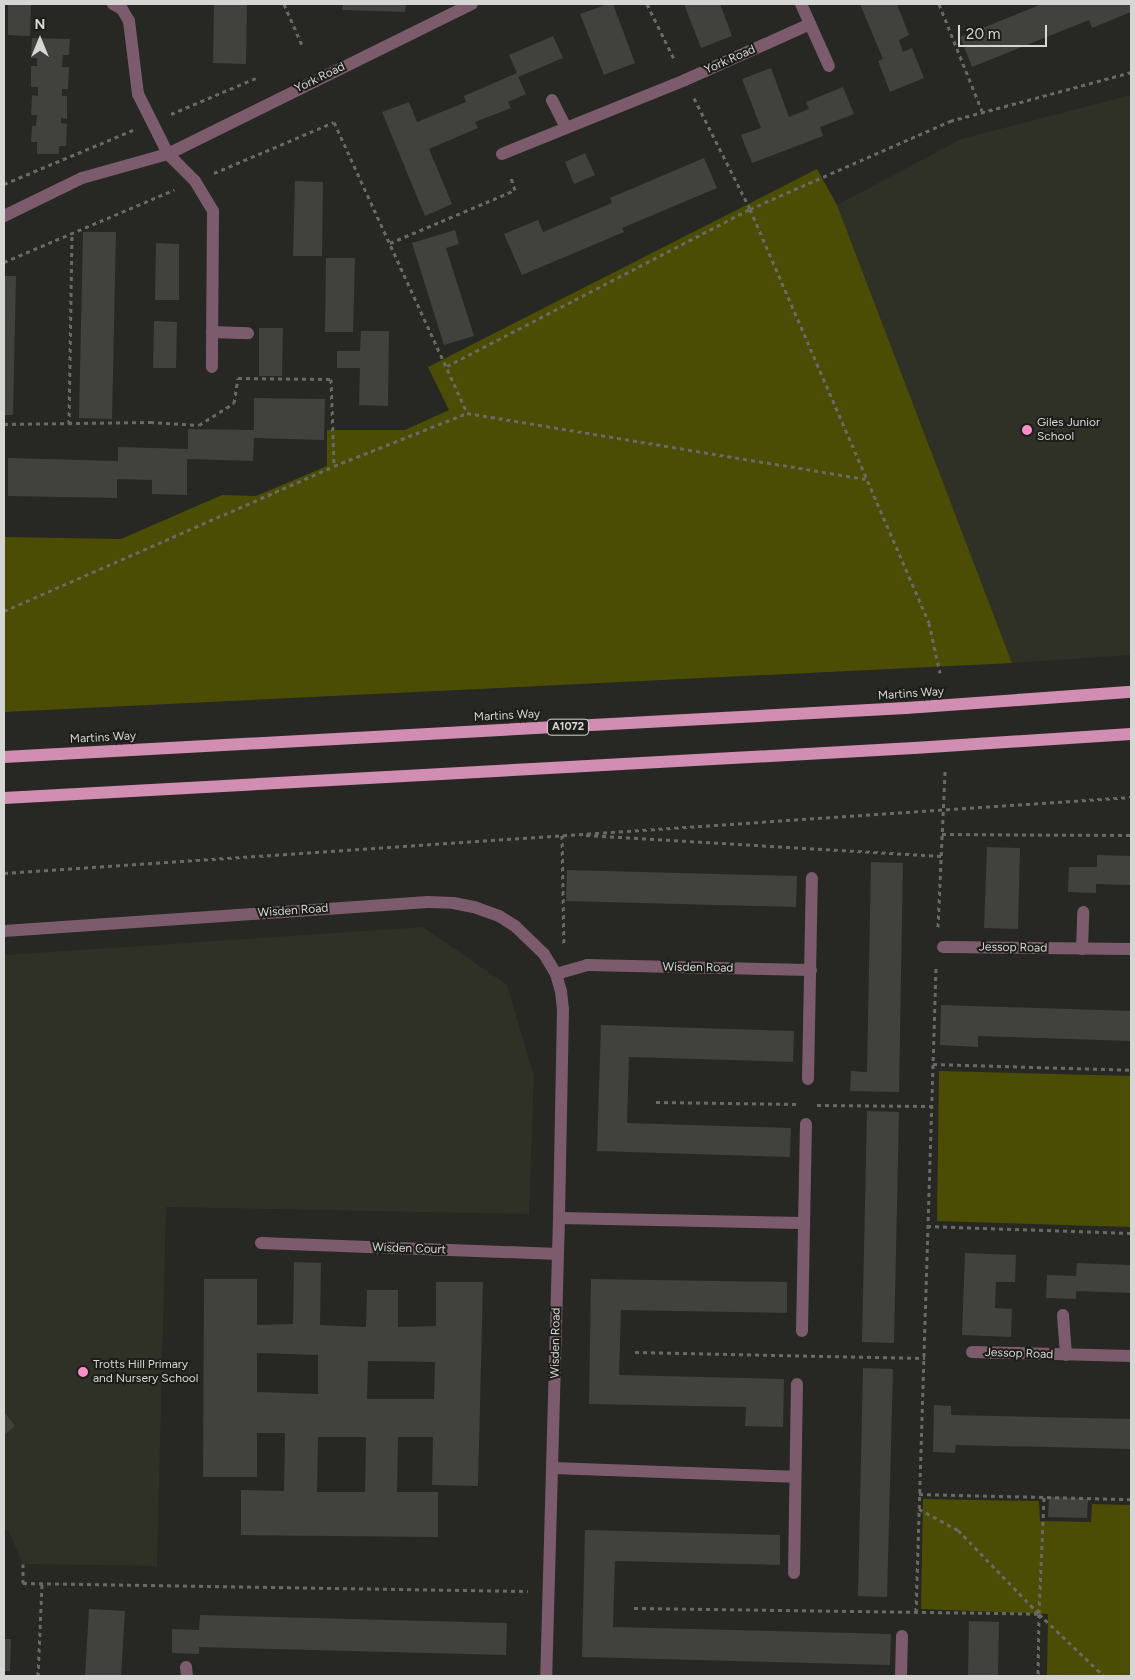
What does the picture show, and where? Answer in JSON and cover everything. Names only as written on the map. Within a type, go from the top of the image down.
[{"type":"main road","name":"Martins Way","points":[[4,757],[906,708],[1131,692]]},
{"type":"main road","points":[[4,798],[914,748],[1131,734]]},
{"type":"street","points":[[113,4],[122,10],[129,21],[138,94],[168,154],[195,181],[214,211],[212,367]]},
{"type":"street","name":"York Road","points":[[4,216],[82,178],[168,154],[472,4]]},
{"type":"street","points":[[801,4],[829,66]]},
{"type":"street","name":"York Road","points":[[502,154],[684,80],[810,24]]},
{"type":"street","points":[[552,100],[566,128]]},
{"type":"street","points":[[212,332],[248,333]]},
{"type":"street","points":[[808,1079],[812,878]]},
{"type":"street","name":"Wisden Road","points":[[4,931],[428,902],[453,903],[490,913],[515,926],[544,954],[560,973],[563,1009],[559,1218],[546,1676]]},
{"type":"street","points":[[1082,949],[1083,912]]},
{"type":"street","name":"Jessop Road","points":[[941,941],[1082,949],[1131,949]]},
{"type":"street","name":"Wisden Road","points":[[560,973],[586,966],[811,970]]},
{"type":"street","points":[[802,1331],[806,1124]]},
{"type":"street","points":[[559,1218],[803,1223]]},
{"type":"street","name":"Wisden Court","points":[[261,1243],[558,1254]]},
{"type":"street","name":"Jessop Road","points":[[1064,1315],[1066,1355]]},
{"type":"street","name":"Jessop Road","points":[[972,1352],[1131,1356]]},
{"type":"street","points":[[794,1573],[797,1384]]},
{"type":"street","points":[[553,1468],[795,1477]]},
{"type":"street","points":[[900,1676],[902,1636]]},
{"type":"path","points":[[284,4],[302,45]]},
{"type":"path","points":[[647,4],[750,209],[929,623],[940,673]]},
{"type":"path","points":[[939,4],[982,111]]},
{"type":"path","points":[[447,366],[750,209],[950,121],[1131,72]]},
{"type":"path","points":[[4,262],[334,122],[467,413]]},
{"type":"path","points":[[390,243],[515,190],[502,154]]},
{"type":"path","points":[[69,424],[72,233]]},
{"type":"path","points":[[4,424],[150,422],[199,425],[234,403],[238,378],[331,380],[334,466]]},
{"type":"path","points":[[4,611],[334,466],[467,413],[866,478]]},
{"type":"path","points":[[941,941],[942,810],[945,770]]},
{"type":"path","points":[[573,835],[1131,797]]},
{"type":"path","points":[[942,834],[1131,835]]},
{"type":"path","points":[[4,873],[562,835],[941,856]]},
{"type":"path","points":[[560,973],[562,835]]},
{"type":"path","points":[[916,1612],[925,1358],[927,1226],[937,964]]},
{"type":"path","points":[[933,1064],[1131,1070]]},
{"type":"path","points":[[927,1226],[1131,1233]]},
{"type":"path","points":[[635,1352],[925,1358]]},
{"type":"path","points":[[919,1494],[1131,1499]]},
{"type":"path","points":[[1038,1676],[1044,1497]]},
{"type":"path","points":[[919,1509],[958,1530],[1039,1614],[1104,1676]]},
{"type":"path","points":[[23,1564],[23,1583],[548,1592]]},
{"type":"path","points":[[38,1676],[42,1583]]},
{"type":"path","points":[[634,1608],[1039,1614]]},
{"type":"shaded area","name":"Giles Junior School","points":[[1131,95],[1131,655],[1012,663],[837,205],[961,139]]},
{"type":"shaded area","points":[[817,169],[837,205],[1012,663],[4,712],[4,537],[121,539],[222,495],[256,496],[327,466],[327,430],[405,430],[449,410],[428,367]]},
{"type":"shaded area","name":"Trotts Hill Primary and Nursery School","points":[[423,927],[507,985],[534,1076],[529,1214],[166,1207],[157,1566],[23,1564],[8,1530],[4,1530],[4,955]]},
{"type":"shaded area","points":[[939,1071],[1131,1076],[1131,1227],[937,1221]]},
{"type":"shaded area","points":[[923,1499],[1039,1501],[1040,1521],[1091,1522],[1092,1504],[1131,1505],[1131,1676],[1047,1676],[1048,1614],[921,1609]]},
{"type":"building","points":[[8,4],[31,4],[30,36],[8,35]]},
{"type":"building","points":[[214,4],[247,4],[246,64],[213,63]]},
{"type":"building","points":[[343,4],[406,4],[405,12],[342,10]]},
{"type":"building","points":[[613,4],[635,63],[604,75],[580,14]]},
{"type":"building","points":[[684,4],[720,4],[732,36],[701,48]]},
{"type":"building","points":[[860,4],[897,4],[909,35],[899,40],[903,52],[912,48],[924,78],[890,92],[878,61],[883,59]]},
{"type":"building","points":[[1042,4],[1131,4],[1131,12],[1092,28],[1089,20],[972,67],[960,37]]},
{"type":"building","points":[[553,36],[563,58],[518,77],[526,94],[508,102],[511,108],[475,122],[478,128],[429,149],[452,204],[425,216],[382,112],[409,102],[417,122],[466,102],[464,96],[517,73],[509,55]]},
{"type":"building","points":[[32,38],[70,39],[69,55],[63,55],[62,67],[69,67],[68,89],[62,89],[62,96],[67,96],[67,119],[61,118],[61,123],[67,124],[66,146],[59,146],[59,154],[37,154],[37,142],[31,142],[32,126],[36,126],[37,115],[31,115],[32,95],[38,96],[38,87],[31,87],[31,66],[37,66],[37,58],[31,58]]},
{"type":"building","points":[[771,68],[789,117],[809,109],[806,102],[843,87],[854,114],[820,127],[823,136],[752,163],[741,135],[761,128],[742,79]]},
{"type":"building","points":[[585,153],[595,175],[574,184],[565,162]]},
{"type":"building","points":[[704,158],[717,188],[622,228],[624,232],[522,275],[504,234],[538,220],[543,232],[612,203],[610,198]]},
{"type":"building","points":[[295,181],[323,182],[322,256],[293,256]]},
{"type":"building","points":[[455,230],[459,244],[446,248],[474,336],[444,345],[412,243]]},
{"type":"building","points":[[83,232],[116,232],[112,419],[79,418]]},
{"type":"building","points":[[156,243],[179,244],[179,300],[155,300]]},
{"type":"building","points":[[326,258],[355,258],[353,332],[325,332]]},
{"type":"building","points":[[4,276],[16,276],[13,415],[4,415]]},
{"type":"building","points":[[154,321],[177,322],[176,368],[153,368]]},
{"type":"building","points":[[259,328],[283,328],[282,376],[259,376]]},
{"type":"building","points":[[361,331],[389,331],[388,406],[359,405],[360,368],[337,368],[337,351],[360,351]]},
{"type":"building","points":[[254,398],[325,399],[324,440],[254,438],[253,461],[187,459],[187,495],[152,494],[152,480],[117,479],[117,498],[8,496],[8,458],[118,461],[118,447],[188,449],[188,429],[254,430]]},
{"type":"building","points":[[987,847],[1020,848],[1018,929],[984,928]]},
{"type":"building","points":[[1097,855],[1131,856],[1131,885],[1096,884],[1096,893],[1068,892],[1069,867],[1097,867]]},
{"type":"building","points":[[871,862],[903,863],[899,1092],[850,1091],[851,1071],[867,1072]]},
{"type":"building","points":[[567,870],[797,876],[796,907],[566,901]]},
{"type":"building","points":[[941,1005],[1131,1011],[1131,1041],[978,1036],[978,1047],[940,1045]]},
{"type":"building","points":[[601,1025],[794,1031],[793,1062],[629,1057],[627,1123],[791,1128],[790,1157],[597,1151]]},
{"type":"building","points":[[867,1111],[899,1112],[894,1343],[862,1342]]},
{"type":"building","points":[[965,1253],[1016,1255],[1015,1282],[996,1282],[995,1308],[1012,1309],[1011,1337],[962,1335]]},
{"type":"building","points":[[294,1262],[321,1263],[320,1325],[366,1327],[367,1290],[398,1290],[398,1327],[436,1326],[436,1282],[483,1282],[478,1486],[432,1485],[433,1437],[398,1437],[397,1492],[438,1492],[438,1537],[241,1535],[241,1490],[284,1491],[285,1433],[257,1433],[257,1477],[203,1477],[204,1279],[257,1279],[257,1325],[293,1324]],"holes":[[[257,1353],[318,1355],[318,1394],[257,1392]],[[368,1361],[435,1362],[434,1399],[367,1399]],[[318,1437],[366,1437],[365,1492],[317,1492]]]},
{"type":"building","points":[[1077,1263],[1131,1265],[1131,1293],[1076,1291],[1076,1299],[1046,1298],[1047,1275],[1076,1276]]},
{"type":"building","points":[[591,1279],[787,1282],[787,1313],[621,1310],[619,1375],[784,1379],[783,1427],[745,1426],[746,1407],[589,1404]]},
{"type":"building","points":[[863,1368],[893,1369],[887,1597],[858,1596]]},
{"type":"building","points":[[934,1405],[951,1406],[951,1415],[1131,1419],[1131,1449],[956,1445],[955,1453],[933,1452]]},
{"type":"building","points":[[4,1412],[15,1426],[4,1435]]},
{"type":"building","points":[[1049,1497],[1088,1499],[1087,1518],[1048,1517]]},
{"type":"building","points":[[585,1530],[780,1535],[780,1565],[615,1561],[613,1627],[891,1634],[890,1665],[582,1657]]},
{"type":"building","points":[[89,1609],[125,1611],[121,1676],[85,1676]]},
{"type":"building","points":[[200,1615],[507,1623],[506,1655],[199,1647],[199,1654],[172,1653],[172,1629],[199,1630]]},
{"type":"building","points":[[969,1621],[999,1622],[998,1676],[968,1676]]},
{"type":"building","points":[[4,1639],[11,1639],[10,1671],[4,1671]]},
{"type":"place","name":"Giles Junior School","points":[[1027,430]]},
{"type":"place","name":"Trotts Hill Primary and Nursery School","points":[[83,1372]]}]
